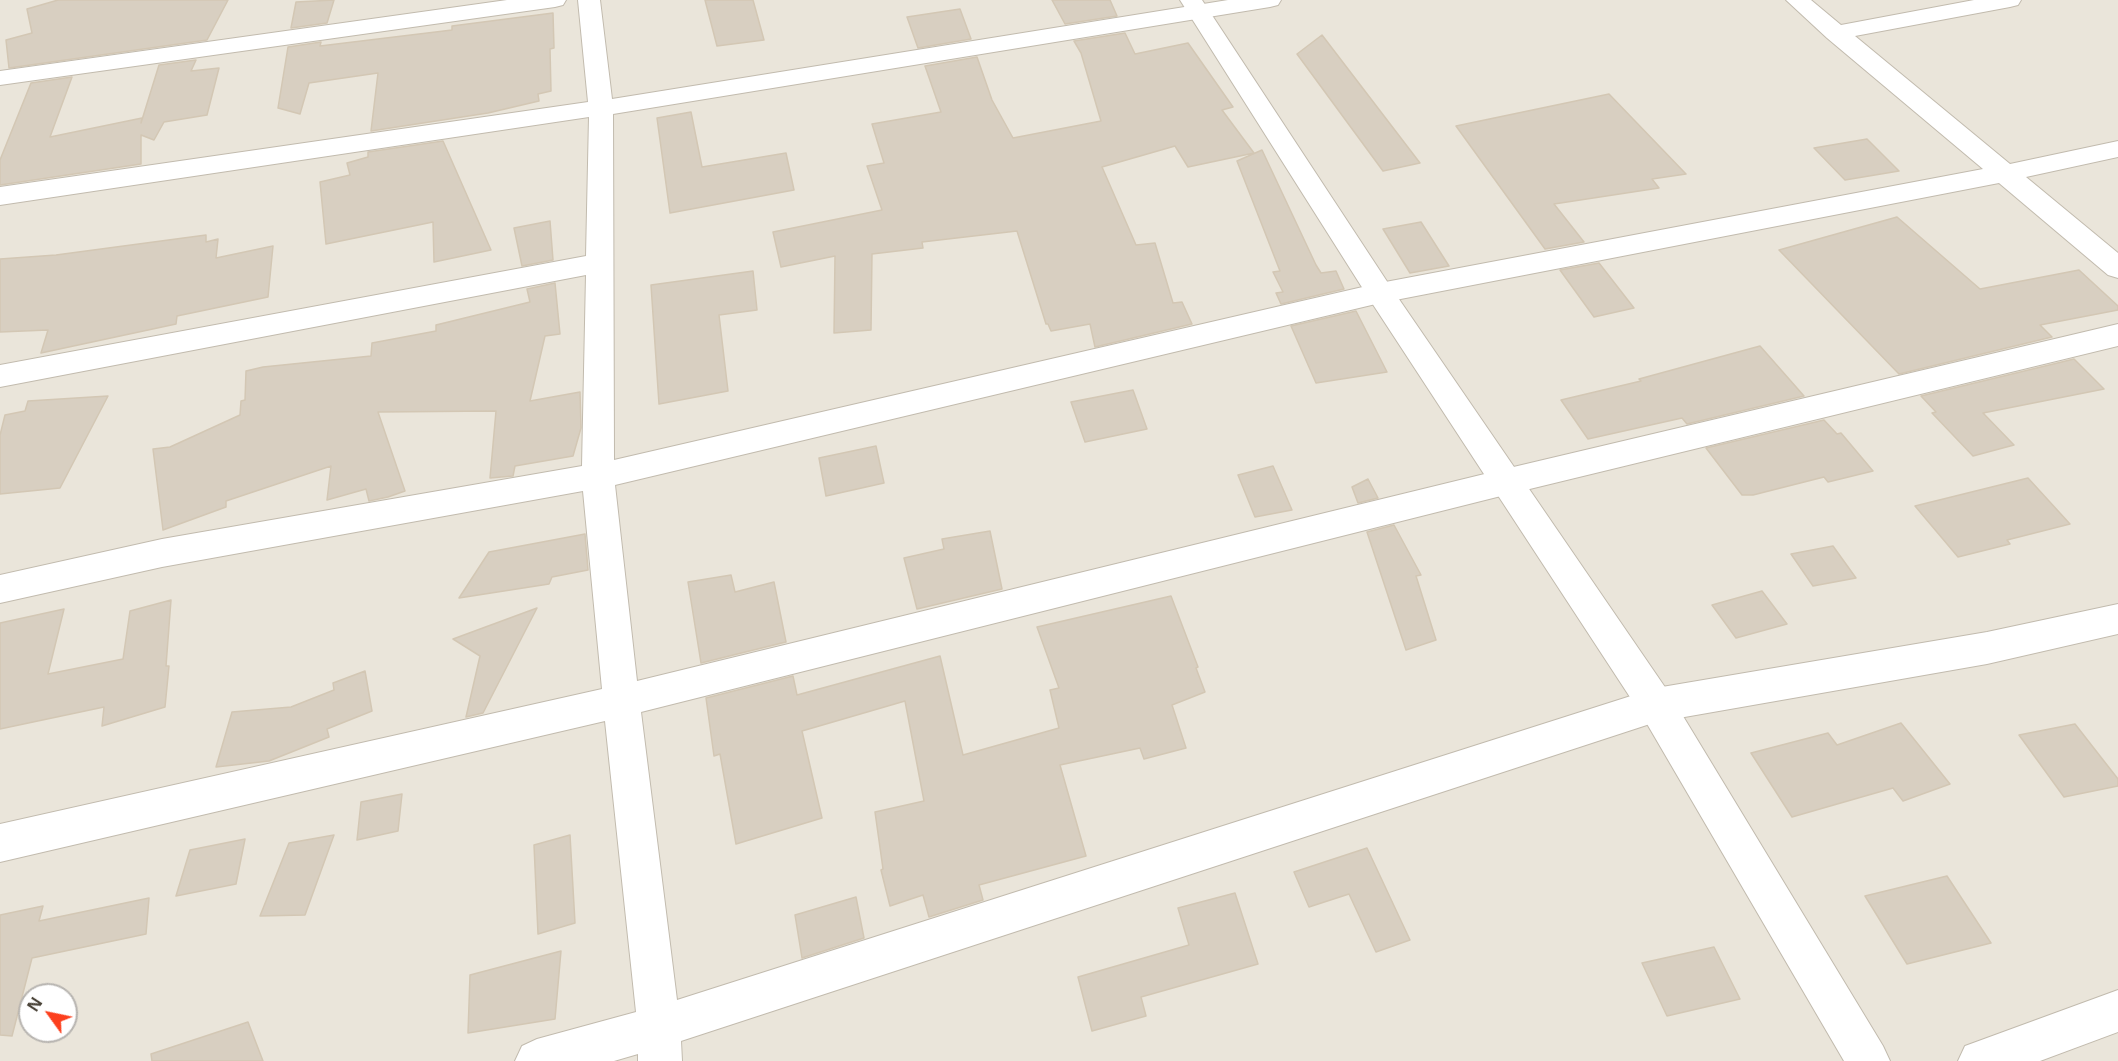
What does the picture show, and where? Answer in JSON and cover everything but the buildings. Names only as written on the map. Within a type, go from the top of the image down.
[{"type":"street","points":[[0,78],[555,0]]},
{"type":"street","points":[[589,0],[601,108],[598,476],[659,1044]]},
{"type":"street","points":[[0,196],[601,108],[1195,6],[1270,0]]},
{"type":"street","points":[[1797,0],[2002,174],[2118,268]]},
{"type":"street","points":[[1834,33],[2010,0]]},
{"type":"street","points":[[1195,6],[1380,293],[1656,705],[1868,1061]]},
{"type":"street","points":[[0,589],[162,553],[598,476],[1380,293],[2002,174],[2118,149]]},
{"type":"street","points":[[0,376],[599,263]]},
{"type":"street","points":[[0,843],[621,701],[1505,482],[2118,335]]},
{"type":"street","points":[[537,1061],[659,1044],[1656,705],[1987,648],[2118,619]]},
{"type":"street","points":[[1980,1061],[2118,1011]]},
{"type":"shaded area","points":[[0,0],[2118,0],[2118,1061],[0,1061]]}]
